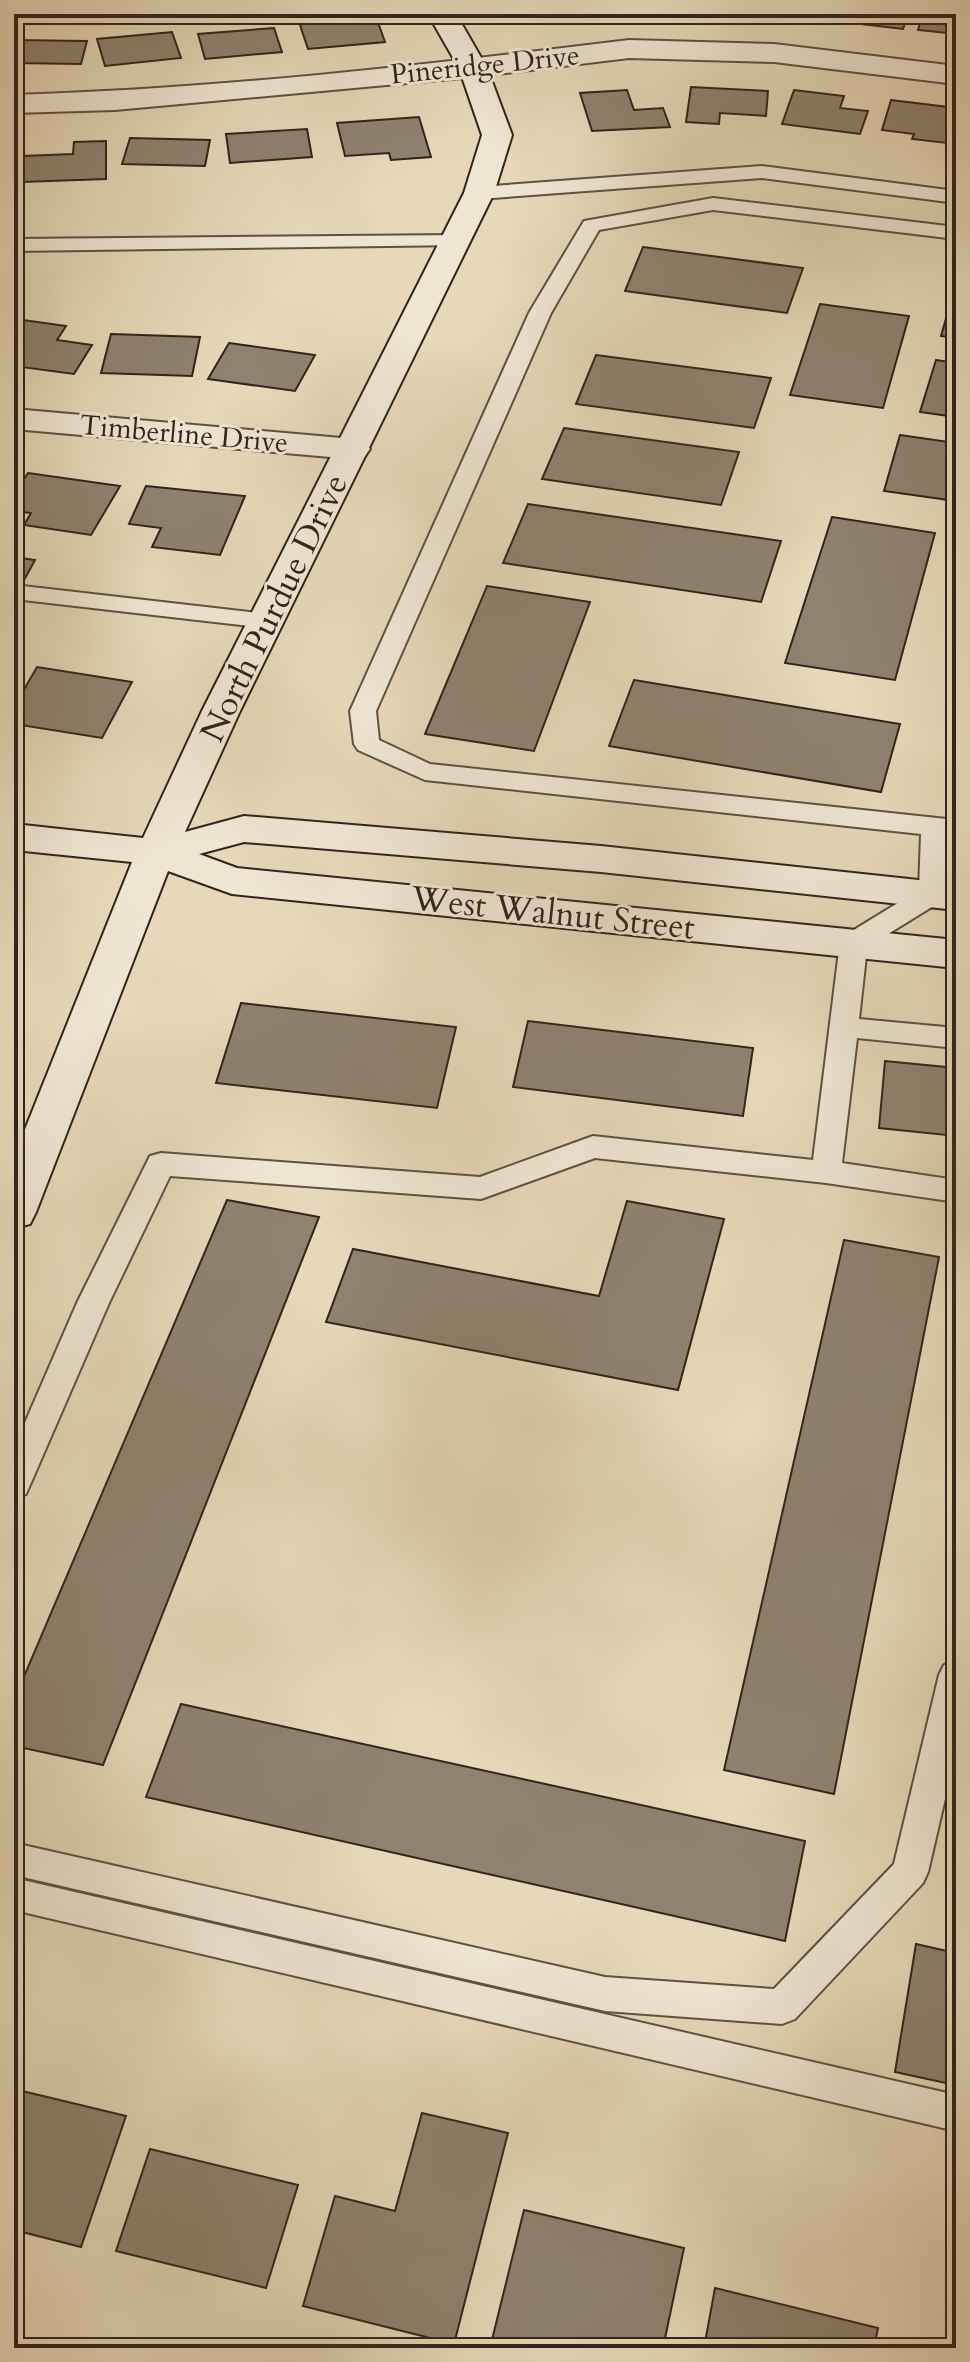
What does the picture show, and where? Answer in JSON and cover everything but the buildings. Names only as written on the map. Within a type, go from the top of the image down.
[{"type":"street","name":"North Purdue Drive","points":[[17,1197],[156,852],[479,193],[497,135],[473,68],[442,14]]},
{"type":"street","name":"Pineridge Drive","points":[[14,104],[115,101],[473,68],[629,49],[774,53],[956,75]]},
{"type":"street","name":"Timberline Drive","points":[[14,419],[353,449]]},
{"type":"street","name":"West Walnut Street","points":[[156,852],[244,829],[601,859],[945,896]]},
{"type":"street","name":"West Walnut Street","points":[[14,837],[156,852],[232,881],[956,954]]},
{"type":"lane","points":[[479,193],[762,172],[956,197]]},
{"type":"lane","points":[[826,1172],[854,943],[945,896],[946,828],[425,772],[367,744],[363,711],[540,313],[591,225],[713,204],[956,233]]},
{"type":"lane","points":[[14,245],[456,241]]},
{"type":"lane","points":[[14,592],[267,621]]},
{"type":"lane","points":[[844,1027],[956,1038]]},
{"type":"lane","points":[[14,1485],[93,1303],[161,1164],[481,1188],[593,1147],[826,1172],[956,1191]]},
{"type":"lane","points":[[14,1859],[605,1994],[782,2007],[910,1872],[956,1675]]},
{"type":"lane","points":[[14,1894],[956,2113]]}]
